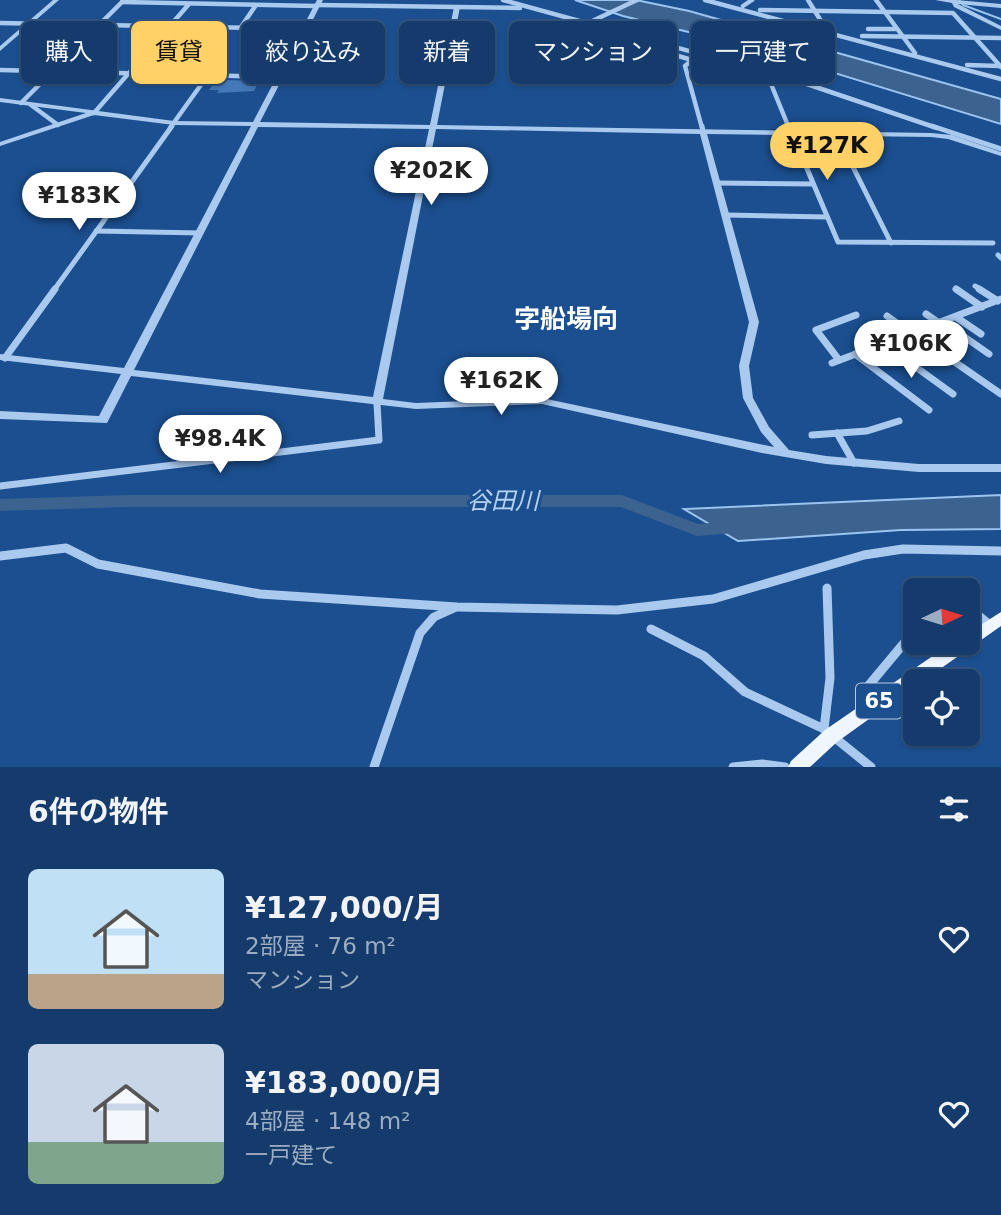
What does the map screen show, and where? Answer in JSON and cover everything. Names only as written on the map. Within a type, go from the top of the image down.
[{"type":"main road","name":"65","points":[[980,635],[998,626]]},
{"type":"main road","name":"65","points":[[797,767],[827,733],[948,655]]},
{"type":"street","points":[[31,21],[56,0]]},
{"type":"street","points":[[503,0],[569,19]]},
{"type":"street","points":[[592,21],[637,0]]},
{"type":"street","points":[[705,0],[742,6],[815,10],[953,13],[1001,66]]},
{"type":"street","points":[[742,6],[752,0]]},
{"type":"street","points":[[808,0],[823,21]]},
{"type":"street","points":[[876,0],[916,54]]},
{"type":"street","points":[[941,0],[1001,6]]},
{"type":"street","points":[[103,21],[123,1],[256,5],[457,4],[520,8],[578,21]]},
{"type":"street","points":[[955,2],[956,6],[1001,27]]},
{"type":"street","points":[[175,21],[188,4]]},
{"type":"street","points":[[309,21],[318,4]]},
{"type":"street","points":[[0,486],[379,440],[377,402],[457,4]]},
{"type":"street","points":[[245,21],[256,5]]},
{"type":"street","points":[[742,6],[796,21]]},
{"type":"street","points":[[0,23],[21,23]]},
{"type":"street","points":[[227,27],[241,27]]},
{"type":"street","points":[[868,29],[896,29]]},
{"type":"street","points":[[0,49],[21,30]]},
{"type":"street","points":[[835,32],[1001,79]]},
{"type":"street","points":[[853,37],[1001,38]]},
{"type":"street","points":[[677,47],[831,91],[1001,152]]},
{"type":"street","points":[[677,56],[692,60],[685,66],[754,322],[744,366],[748,398],[765,429],[785,453]]},
{"type":"street","points":[[969,58],[975,65]]},
{"type":"street","points":[[958,66],[1001,66]]},
{"type":"street","points":[[0,70],[21,70]]},
{"type":"street","points":[[0,144],[94,113],[131,74]]},
{"type":"street","points":[[20,103],[39,84]]},
{"type":"street","points":[[201,84],[3,358],[432,407],[542,401],[785,453],[854,463],[919,468],[1001,468]]},
{"type":"street","points":[[0,415],[103,420],[277,84]]},
{"type":"street","points":[[771,84],[838,242],[993,243]]},
{"type":"street","points":[[0,100],[174,122],[941,136],[1001,152]]},
{"type":"street","points":[[31,105],[31,108],[58,125]]},
{"type":"street","points":[[836,133],[891,243]]},
{"type":"street","points":[[717,183],[813,184]]},
{"type":"street","points":[[726,215],[827,217]]},
{"type":"street","points":[[96,231],[201,233]]},
{"type":"street","points":[[975,286],[999,301]]},
{"type":"street","points":[[956,289],[982,307]]},
{"type":"street","points":[[856,315],[816,330],[836,361],[999,301]]},
{"type":"street","points":[[926,314],[989,354]]},
{"type":"street","points":[[887,316],[1001,394]]},
{"type":"street","points":[[956,317],[981,334]]},
{"type":"street","points":[[884,344],[953,394]]},
{"type":"street","points":[[855,354],[929,410]]},
{"type":"street","points":[[812,435],[867,431],[899,421]]},
{"type":"street","points":[[837,433],[854,463]]},
{"type":"street","points":[[0,556],[66,548],[98,564],[231,591],[457,607],[617,610],[690,604],[864,555],[903,550],[1001,551]]},
{"type":"street","points":[[827,588],[830,678],[827,733]]},
{"type":"street","points":[[374,767],[420,633],[434,617],[457,607]]},
{"type":"street","points":[[980,615],[998,626]]},
{"type":"street","points":[[651,629],[704,656],[745,692],[827,733],[870,767]]},
{"type":"street","points":[[871,707],[864,691],[903,644]]},
{"type":"street","points":[[733,767],[762,764],[785,767]]},
{"type":"water","points":[[575,0],[636,0],[724,21],[691,21],[691,33],[677,29],[677,21],[643,21]]},
{"type":"water","points":[[835,52],[1001,99],[1001,124],[835,73]]},
{"type":"water","points":[[1001,495],[1001,529],[901,530],[738,541],[684,509]]},
{"type":"building","points":[[227,80],[258,84],[254,91],[217,93],[219,90],[209,90],[213,84],[227,84]]},
{"type":"waterway","points":[[959,0],[963,5],[1001,19]]},
{"type":"waterway","name":"谷田川","points":[[0,505],[128,501],[622,501],[697,530],[735,527]]},
{"type":"district","name":"字船場向","points":[[566,319]]}]
